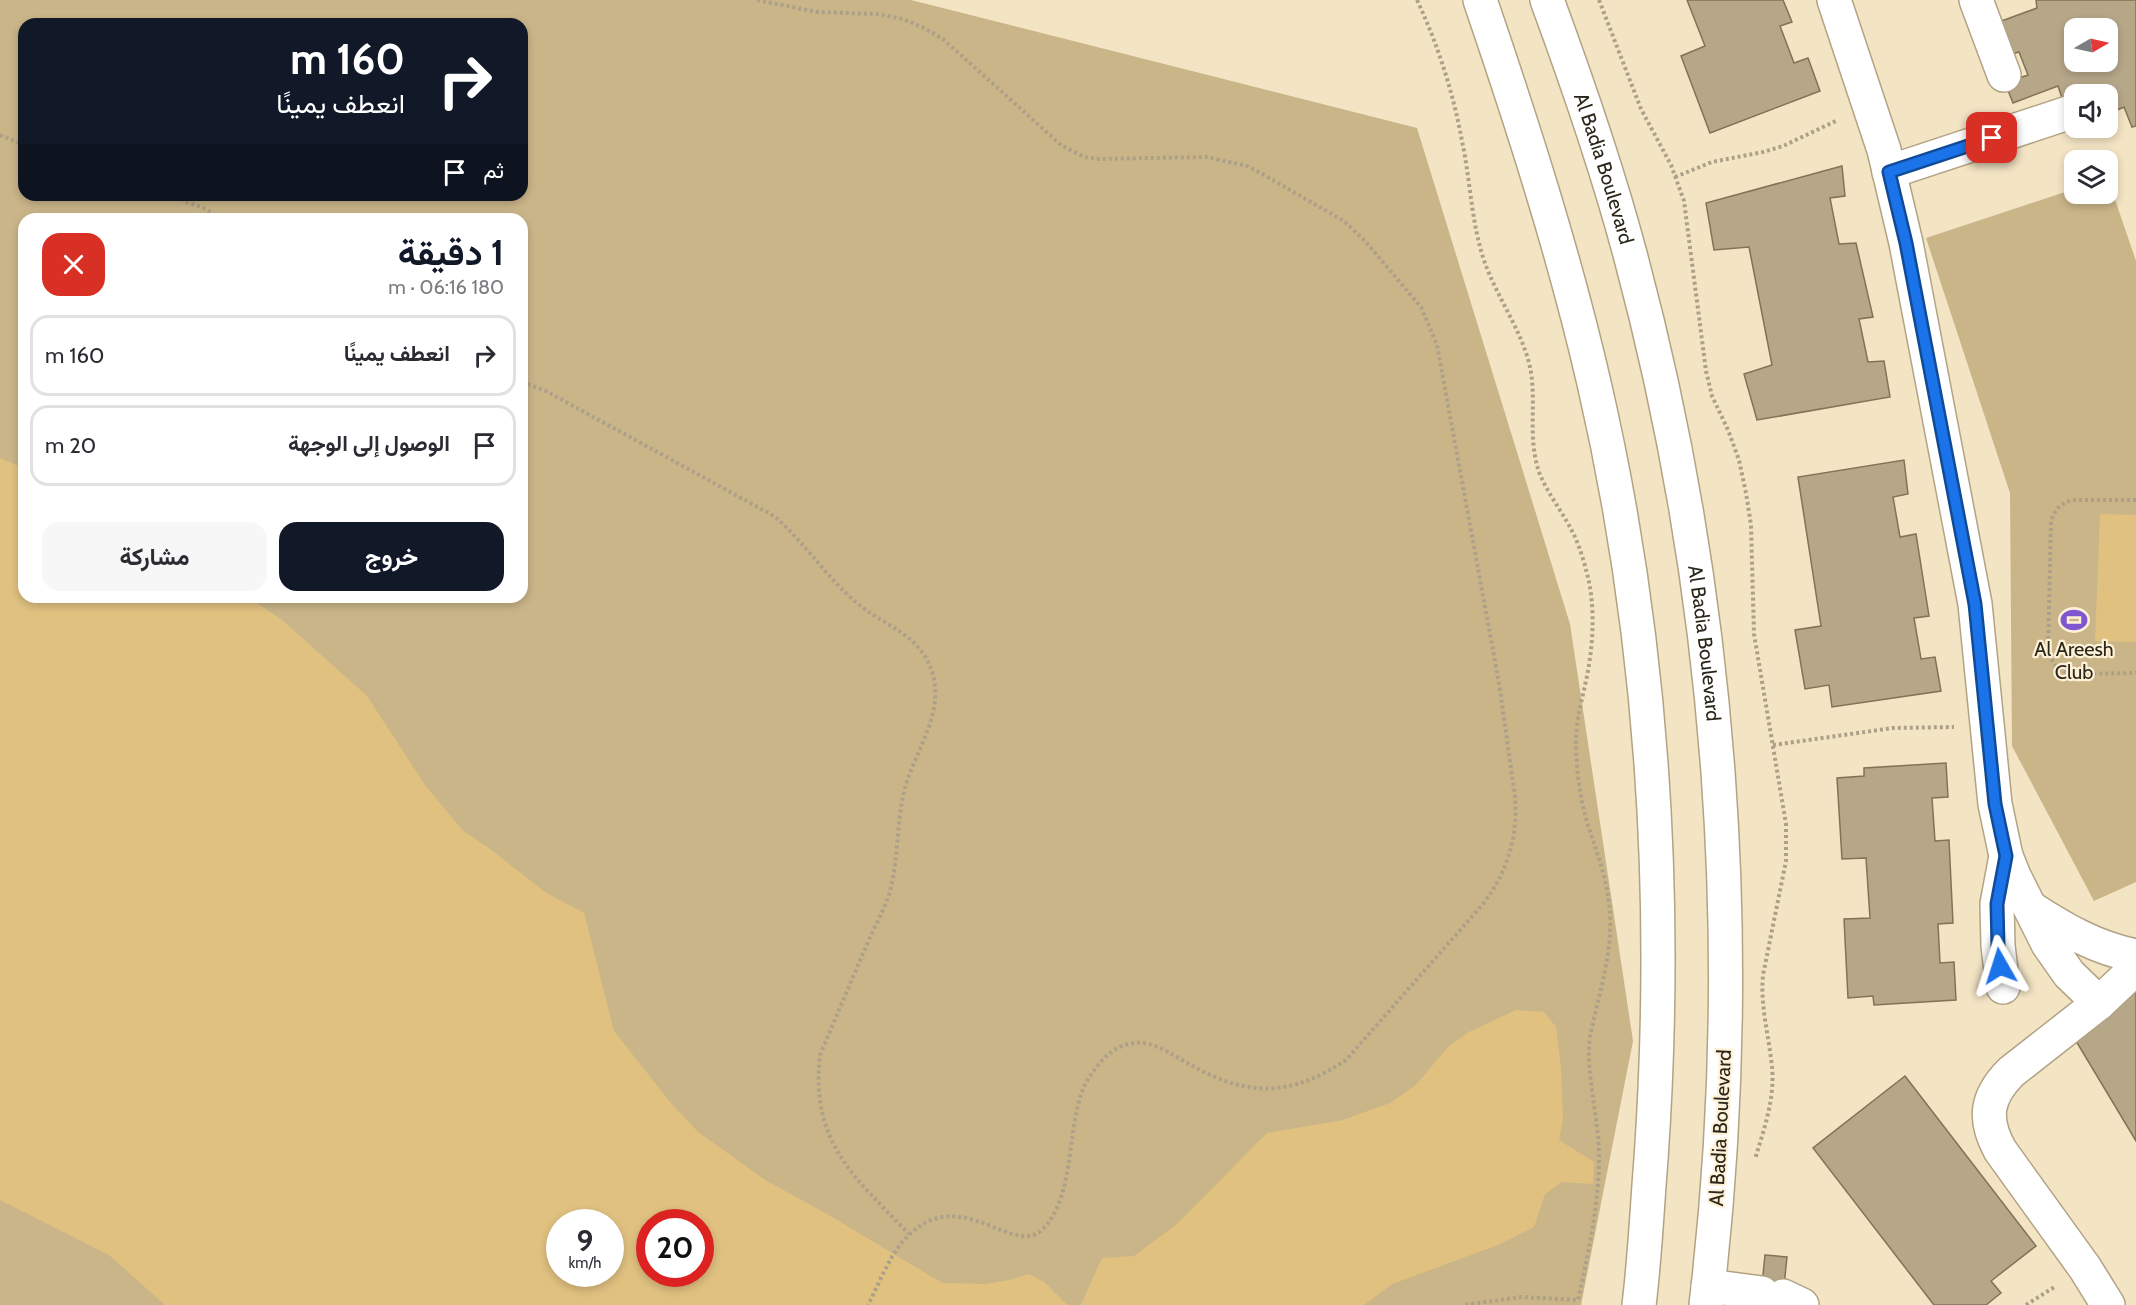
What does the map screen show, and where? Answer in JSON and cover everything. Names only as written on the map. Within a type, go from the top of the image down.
[{"type":"street","points":[[1480,0],[1522,121],[1572,296],[1594,383],[1627,550],[1641,651],[1656,831],[1659,1012],[1654,1114],[1637,1303]]},
{"type":"street","name":"Al Badia Boulevard","points":[[1547,0],[1593,127],[1630,253],[1662,380],[1687,509],[1706,639],[1719,770],[1726,901],[1726,1033],[1720,1164],[1707,1296]]},
{"type":"street","points":[[1834,0],[1871,105],[1906,243],[1968,566],[1980,644],[1995,804],[2006,856],[2058,959],[2069,974],[2100,1003]]},
{"type":"street","points":[[1976,0],[2004,75]]},
{"type":"street","points":[[1889,172],[2064,114]]},
{"type":"street","points":[[2003,987],[1997,904],[2006,856]]},
{"type":"street","points":[[2030,907],[2081,939],[2136,956]]},
{"type":"street","points":[[2108,1305],[2085,1268],[2000,1150],[1989,1123],[1989,1109],[2000,1082],[2100,1003],[2136,968]]},
{"type":"street","points":[[1707,1296],[1782,1298]]},
{"type":"path","points":[[757,0],[817,12],[877,14],[924,28],[943,39],[1071,152],[1097,159],[1206,157],[1247,166],[1344,221],[1365,241],[1421,307],[1437,345],[1497,672],[1515,795],[1516,814],[1512,851],[1496,888],[1346,1060],[1325,1074],[1302,1084],[1277,1089],[1252,1088],[1228,1083],[1206,1074],[1154,1044],[1140,1042],[1114,1049],[1104,1057],[1090,1076],[1081,1095],[1062,1190],[1054,1213],[1043,1229],[1023,1237],[967,1217],[952,1215],[922,1224],[900,1245],[868,1305]]},
{"type":"path","points":[[1417,0],[1438,50],[1453,98],[1475,228],[1482,255],[1491,280],[1528,359],[1532,378],[1532,434],[1540,475],[1573,532],[1583,557],[1589,584],[1593,613],[1592,643],[1577,722],[1576,747],[1581,796],[1605,879],[1610,917],[1609,948],[1589,1041],[1590,1075],[1599,1156],[1598,1183],[1587,1259],[1578,1300],[1521,1297],[1464,1305]]},
{"type":"path","points":[[1676,177],[1712,162],[1783,146],[1871,105]]},
{"type":"path","points":[[0,135],[18,142]]},
{"type":"path","points":[[186,201],[213,213]]},
{"type":"path","points":[[528,384],[546,391],[774,516],[800,540],[849,597],[900,631],[926,658],[933,675],[936,692],[935,709],[931,725],[905,788],[890,891],[820,1055],[818,1076],[822,1116],[837,1153],[854,1177],[909,1234]]},
{"type":"path","points":[[2136,500],[2073,500],[2065,502],[2054,513],[2051,521],[2048,653],[2055,667],[2070,674],[2136,673]]},
{"type":"path","points":[[1773,745],[1893,728],[1922,726],[1988,728]]},
{"type":"shaded area","points":[[0,0],[911,0],[1417,128],[1570,624],[1633,1041],[1581,1305],[0,1305]]},
{"type":"shaded area","name":"Al Areesh Club","points":[[2064,192],[2064,204],[2117,204],[2136,261],[2136,882],[2094,901],[2012,746],[2010,493],[1926,238]]},
{"type":"shaded area","points":[[0,458],[18,466],[18,603],[257,603],[282,620],[367,696],[425,785],[463,831],[489,848],[545,892],[584,913],[614,1031],[670,1102],[698,1132],[765,1180],[942,1283],[986,1284],[1028,1274],[1044,1282],[1067,1305],[165,1305],[109,1255],[0,1200]]},
{"type":"shaded area","points":[[2100,514],[2136,515],[2136,642],[2095,641]]},
{"type":"shaded area","points":[[1516,1010],[1544,1012],[1556,1027],[1561,1067],[1563,1120],[1559,1140],[1594,1162],[1593,1184],[1562,1182],[1545,1194],[1534,1227],[1498,1245],[1392,1284],[1364,1305],[1081,1305],[1102,1258],[1134,1256],[1176,1225],[1267,1133],[1343,1120],[1390,1103],[1416,1085],[1447,1048],[1467,1033]]},
{"type":"building","points":[[1687,0],[1783,0],[1792,22],[1780,26],[1794,63],[1808,58],[1820,91],[1710,133],[1681,56],[1705,46]]},
{"type":"building","points":[[2036,0],[2136,0],[2136,126],[2132,127],[2124,107],[2118,110],[2118,84],[2064,84],[2064,101],[2058,86],[2013,103],[2005,83],[2028,75],[2019,52],[2008,55],[1996,23],[2037,8]]},
{"type":"building","points":[[1842,166],[1845,196],[1830,198],[1839,244],[1856,243],[1873,317],[1859,319],[1868,362],[1884,361],[1890,397],[1757,420],[1744,374],[1772,365],[1749,247],[1714,250],[1706,203]]},
{"type":"building","points":[[1904,460],[1908,494],[1893,497],[1900,537],[1916,534],[1929,616],[1914,618],[1921,659],[1935,657],[1941,691],[1832,707],[1829,685],[1805,689],[1795,630],[1821,626],[1798,477]]},
{"type":"building","points":[[1946,763],[1948,797],[1932,798],[1935,841],[1949,840],[1953,923],[1938,924],[1940,963],[1954,962],[1956,1000],[1874,1005],[1873,996],[1848,998],[1844,919],[1870,918],[1866,858],[1842,859],[1837,778],[1864,776],[1864,768]]},
{"type":"building","points":[[2136,991],[2136,1141],[2070,1031]]},
{"type":"building","points":[[1905,1076],[2036,1246],[1991,1281],[2001,1293],[1986,1305],[1934,1305],[1813,1148]]},
{"type":"building","points":[[1765,1255],[1787,1257],[1782,1305],[1760,1305]]},
{"type":"place","name":"Al Areesh Club","points":[[2074,620]]},
{"type":"route","points":[[1992,138],[1889,172],[1906,243],[1975,604],[1995,804],[2006,856],[1997,904],[2000,966]]}]
